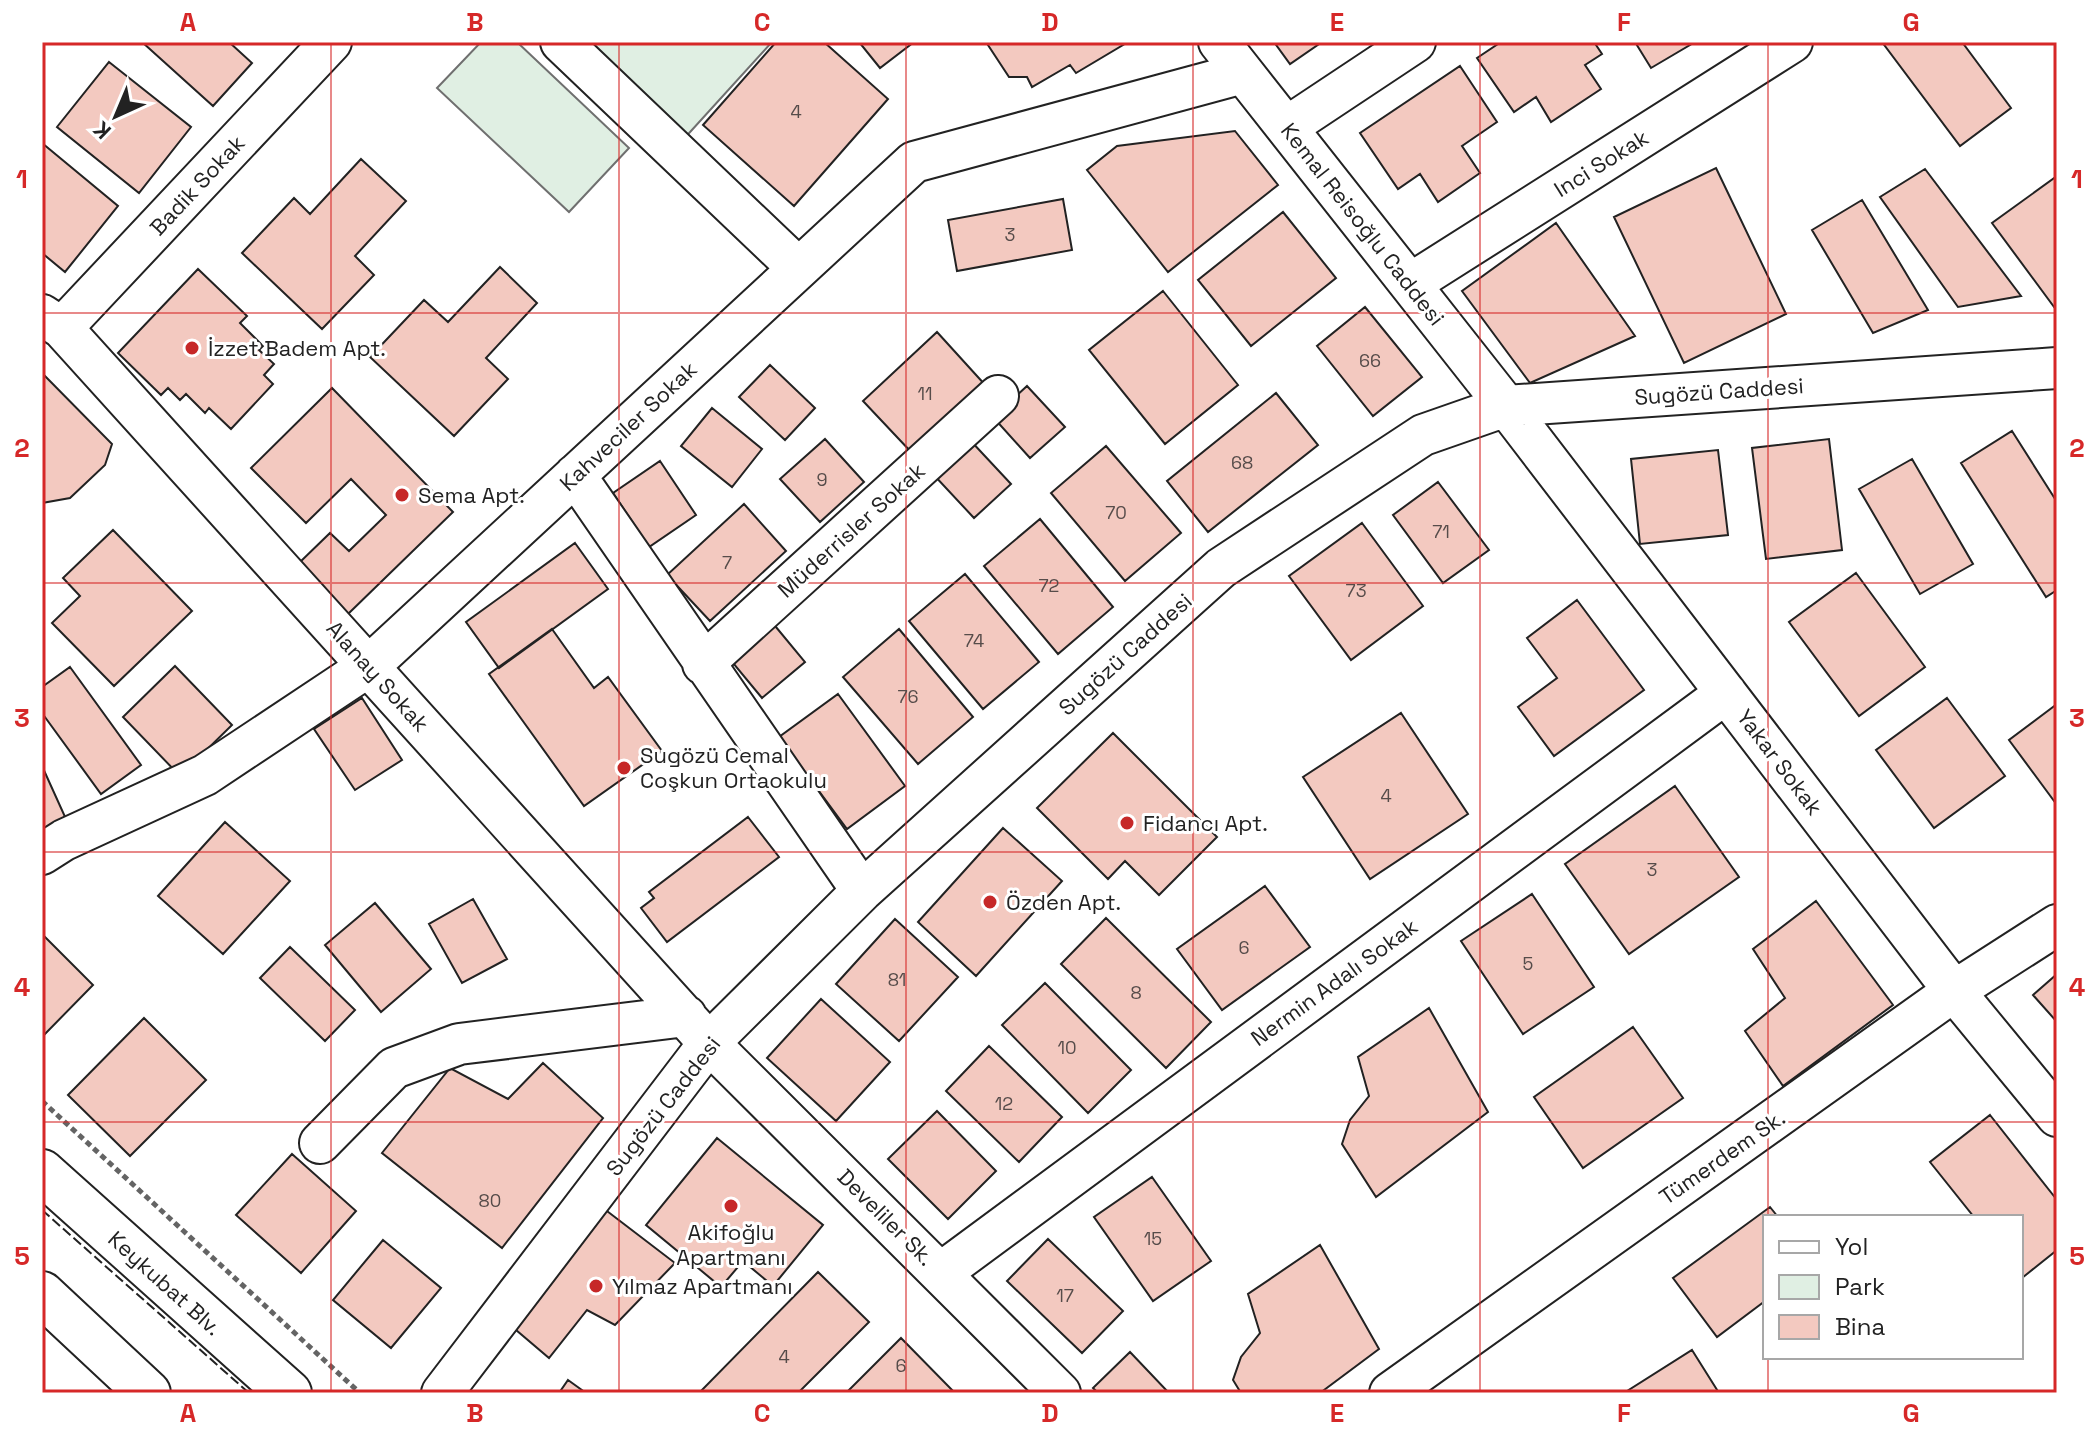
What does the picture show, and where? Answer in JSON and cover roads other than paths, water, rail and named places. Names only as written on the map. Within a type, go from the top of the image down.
[{"type":"highway","name":"Keykubat Blv.","points":[[42,1172],[289,1393]]},
{"type":"highway","points":[[42,1294],[148,1393]]},
{"type":"street","name":"Badik Sokak","points":[[52,322],[331,42]]},
{"type":"street","points":[[561,42],[798,268]]},
{"type":"street","points":[[1287,127],[1415,42]]},
{"type":"street","name":"Inci Sokak","points":[[1410,284],[1792,42]]},
{"type":"street","name":"Kahveciler Sokak","points":[[42,854],[64,840],[205,775],[369,666],[914,162],[1231,57]]},
{"type":"street","name":"Kemal Reisoğlu Caddesi","points":[[1231,57],[1506,406]]},
{"type":"street","name":"Alanay Sokak","points":[[52,322],[698,1029]]},
{"type":"street","name":"Sugözü Caddesi","points":[[442,1393],[698,1029],[862,891],[1221,568],[1423,435],[1506,406],[2057,368]]},
{"type":"street","name":"Müderrisler Sokak","points":[[703,664],[998,396]]},
{"type":"street","name":"Yakar Sokak","points":[[1506,406],[1954,991],[2057,1116]]},
{"type":"street","points":[[575,475],[862,891]]},
{"type":"street","name":"Nermin Adalı Sokak","points":[[942,1272],[1726,693]]},
{"type":"street","name":"Tümerdem Sk.","points":[[1390,1393],[1954,991],[2057,925]]},
{"type":"street","points":[[320,1143],[394,1068],[459,1044],[698,1029]]},
{"type":"street","name":"Develiler Sk.","points":[[698,1029],[1060,1393]]},
{"type":"place","name":"İzzet Badem Apt.","points":[[192,348]]},
{"type":"place","name":"Sema Apt.","points":[[402,495]]},
{"type":"place","name":"Sugözü Cemal Coşkun Ortaokulu","points":[[624,768]]},
{"type":"place","name":"Fidancı Apt.","points":[[1127,823]]},
{"type":"place","name":"Özden Apt.","points":[[990,902]]},
{"type":"place","name":"Akifoğlu Apartmanı","points":[[731,1206]]},
{"type":"place","name":"Yılmaz Apartmanı","points":[[596,1286]]}]
